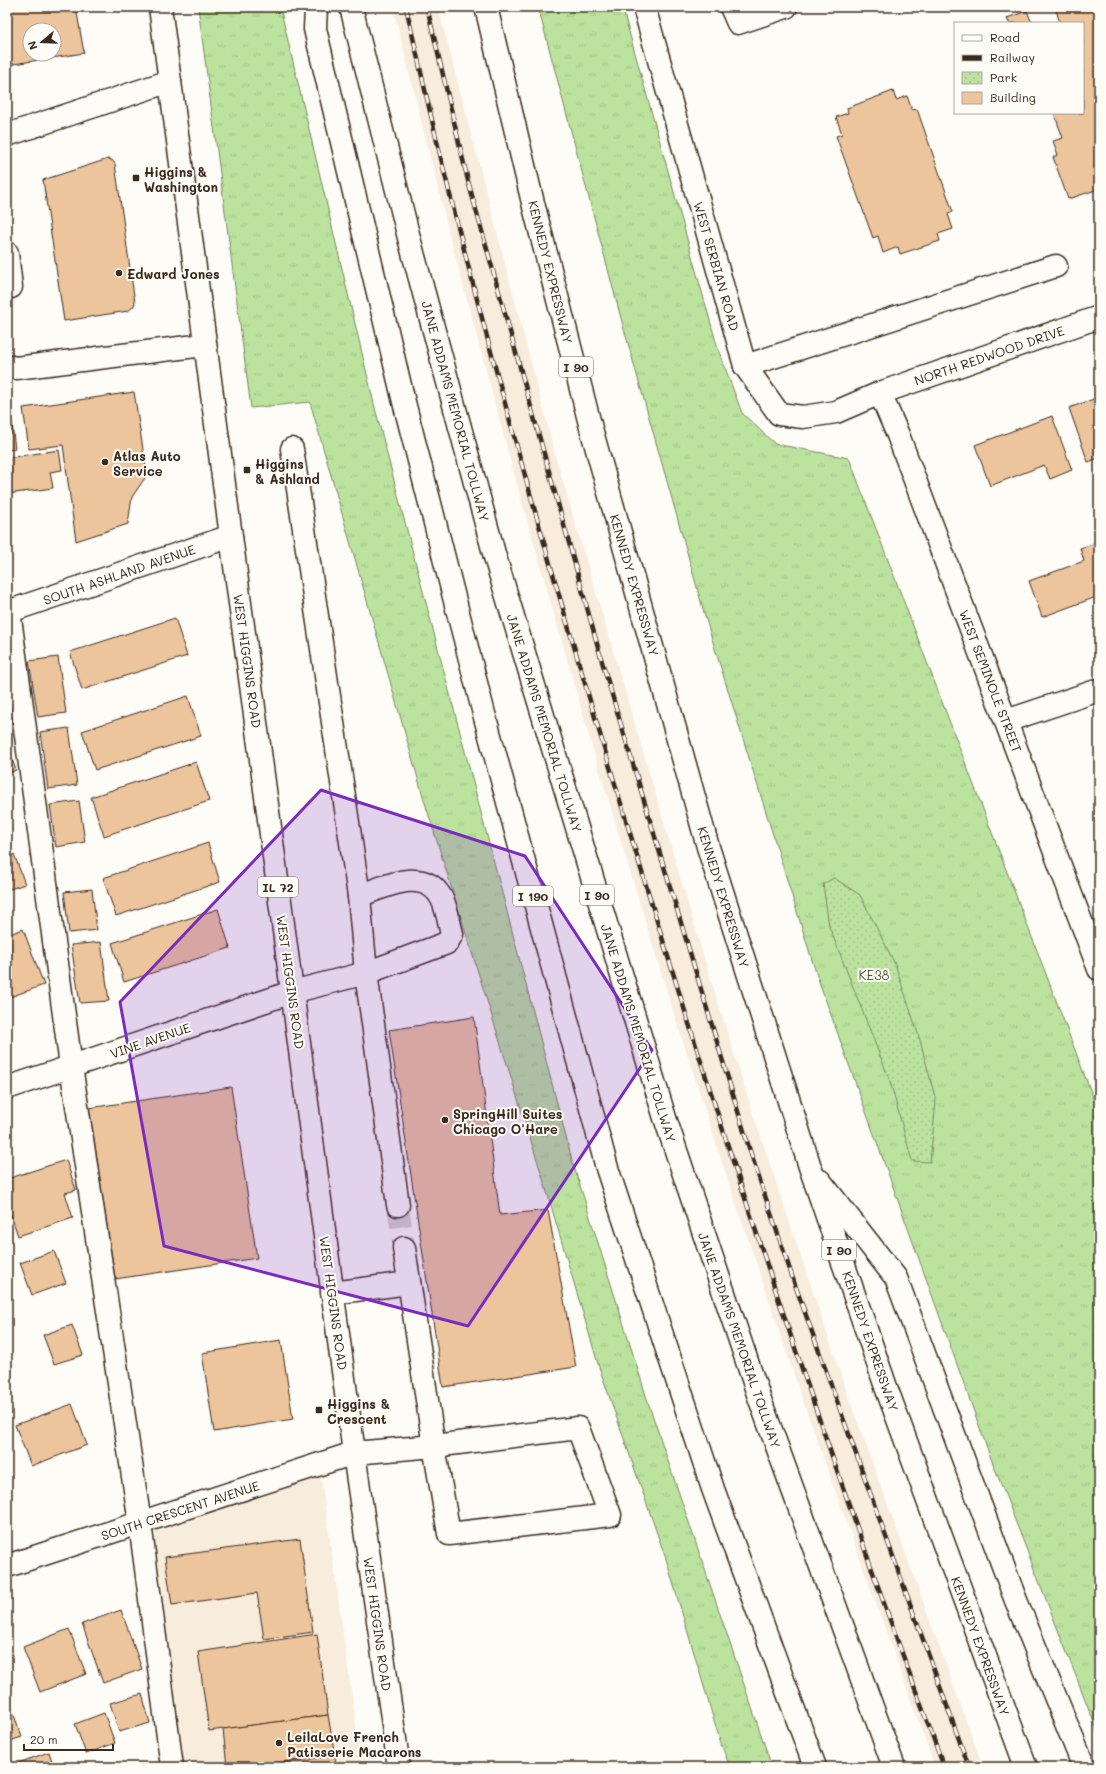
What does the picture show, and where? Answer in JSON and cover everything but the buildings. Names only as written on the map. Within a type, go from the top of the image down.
[{"type":"main road","name":"WEST HIGGINS ROAD","points":[[160,7],[332,1293],[399,1767]]},
{"type":"main road","name":"I 190","points":[[316,7],[315,29],[404,402],[483,710],[607,1168],[713,1489],[815,1767]]},
{"type":"main road","name":"JANE ADDAMS MEMORIAL TOLLWAY","points":[[350,7],[409,238],[495,557],[662,1110],[759,1397],[894,1767]]},
{"type":"main road","name":"KENNEDY EXPRESSWAY","points":[[486,7],[533,203],[593,435],[708,847],[810,1167],[889,1395],[1026,1767]]},
{"type":"main road","name":"WEST SERBIAN ROAD","points":[[644,7],[745,366],[779,414],[803,417],[836,412],[880,393]]},
{"type":"main road","points":[[731,7],[738,23],[786,7]]},
{"type":"main road","points":[[7,135],[170,81]]},
{"type":"main road","points":[[7,252],[11,287]]},
{"type":"main road","points":[[745,366],[1056,266]]},
{"type":"main road","name":"NORTH REDWOOD DRIVE","points":[[880,393],[1099,316]]},
{"type":"main road","points":[[7,366],[16,368],[204,345]]},
{"type":"main road","name":"WEST SEMINOLE STREET","points":[[880,393],[898,435],[1099,969]]},
{"type":"main road","points":[[292,449],[359,896],[366,973],[398,1205]]},
{"type":"main road","name":"SOUTH ASHLAND AVENUE","points":[[8,612],[231,536]]},
{"type":"main road","points":[[8,612],[71,1066],[140,1523],[172,1767]]},
{"type":"main road","points":[[1006,720],[1099,690]]},
{"type":"main road","name":"VINE AVENUE","points":[[7,1088],[292,992],[366,973],[447,943],[452,934],[442,898],[431,886],[418,880],[406,880],[359,896]]},
{"type":"main road","points":[[810,1167],[896,1278],[1015,1598],[1084,1767]]},
{"type":"main road","points":[[404,1248],[434,1446]]},
{"type":"main road","points":[[332,1293],[409,1283]]},
{"type":"main road","name":"SOUTH CRESCENT AVENUE","points":[[7,1566],[354,1453],[434,1446],[578,1428],[610,1515],[449,1534],[434,1446]]},
{"type":"highlighted area","points":[[321,790],[525,856],[652,1050],[468,1326],[164,1246],[120,1002]]},
{"type":"shaded area","points":[[393,7],[438,7],[557,462],[705,961],[751,1108],[846,1390],[983,1767],[935,1767],[804,1404],[720,1156],[662,976],[592,746],[514,474],[449,233]]},
{"type":"shaded area","points":[[318,1456],[362,1767],[167,1767],[133,1521]]},
{"type":"green space","points":[[198,7],[280,7],[375,408],[572,1160],[649,1405],[772,1767],[730,1767],[721,1744],[666,1559],[599,1367],[543,1179],[425,803],[310,402],[251,408]]},
{"type":"green space","points":[[538,7],[622,7],[718,349],[742,413],[775,444],[849,458],[1099,1113],[1099,1735],[990,1456],[817,976],[707,623],[622,322]]},
{"type":"green space","name":"KE38","points":[[834,878],[860,895],[895,964],[920,1040],[936,1101],[930,1162],[912,1161],[890,1081],[829,926],[823,884]]},
{"type":"tunnel","points":[[398,1205],[404,1248]]},
{"type":"railway","points":[[406,7],[470,275],[542,536],[619,796],[715,1105],[788,1327],[825,1437],[944,1767]]},
{"type":"railway","points":[[427,7],[468,181],[603,665],[750,1151],[794,1282],[969,1767]]},
{"type":"place","name":"Higgins & Washington","points":[[136,178]]},
{"type":"place","name":"Edward Jones","points":[[119,273]]},
{"type":"place","name":"Atlas Auto Service","points":[[105,462]]},
{"type":"place","name":"Higgins & Ashland","points":[[247,470]]},
{"type":"place","name":"SpringHill Suites Chicago O'Hare","points":[[445,1120]]},
{"type":"place","name":"Higgins & Crescent","points":[[319,1410]]},
{"type":"place","name":"LeilaLove French Patisserie Macarons","points":[[279,1743]]}]
